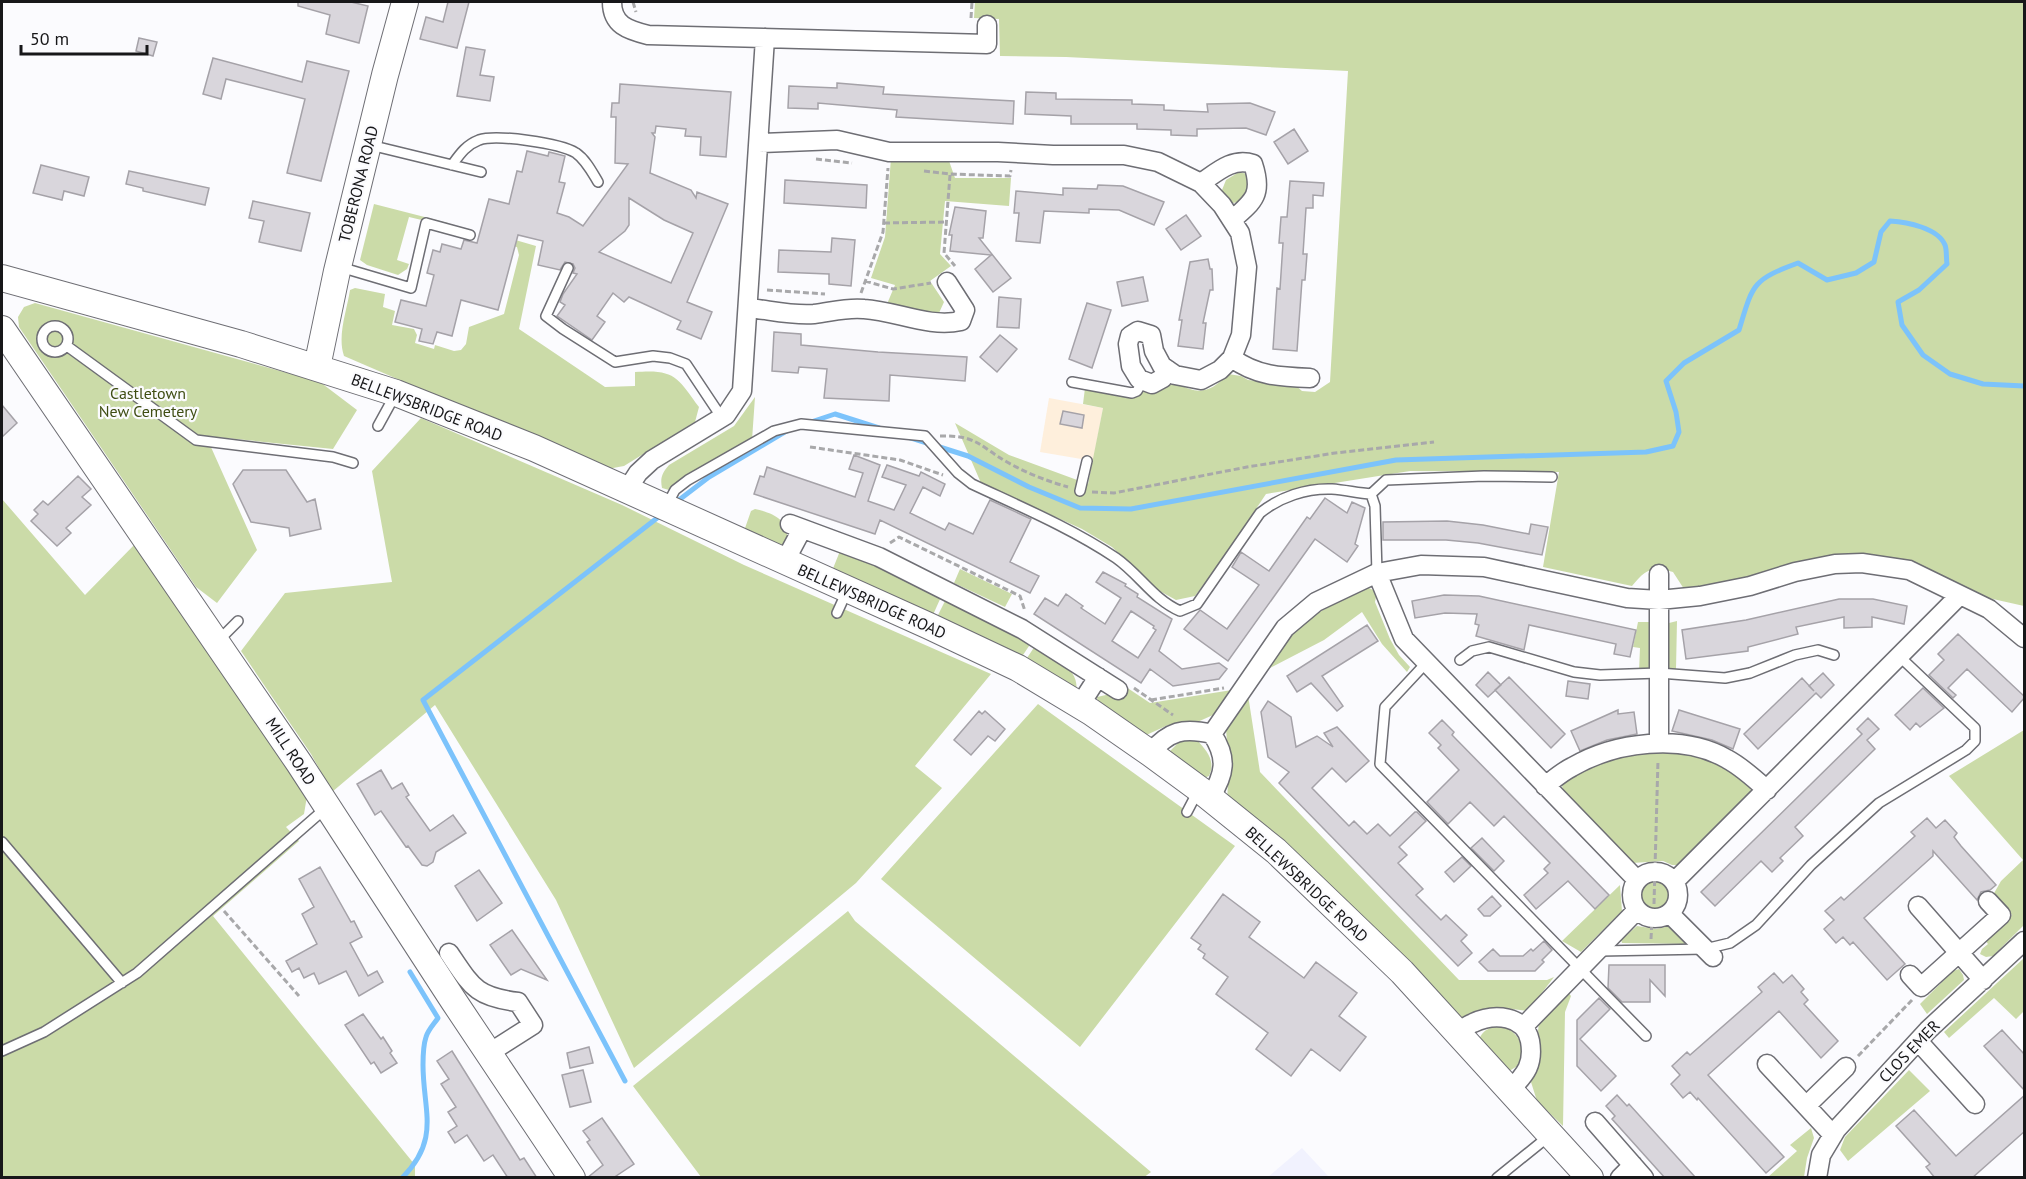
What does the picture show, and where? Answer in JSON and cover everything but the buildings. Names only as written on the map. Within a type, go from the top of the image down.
[{"type":"street","name":"TOBERONA ROAD","points":[[317,367],[338,266],[405,2]]},
{"type":"street","points":[[612,2],[612,8],[618,21],[628,30],[648,35],[987,44],[987,25]]},
{"type":"street","points":[[627,490],[638,473],[652,460],[726,415],[742,391],[757,309],[759,143],[765,38]]},
{"type":"street","points":[[759,143],[837,140],[890,152],[999,152],[1053,156],[1124,155],[1158,162],[1201,183],[1222,205],[1240,233],[1247,267],[1241,335],[1232,358],[1220,370],[1202,380],[1174,375],[1168,370],[1162,366],[1154,351],[1150,335],[1138,331],[1130,336],[1128,344],[1131,366],[1139,379],[1152,384],[1163,378],[1168,370]]},
{"type":"street","points":[[1201,183],[1224,167],[1242,160],[1253,164],[1258,178],[1257,192],[1251,204],[1232,220]]},
{"type":"street","name":"BELLEWSBRIDGE ROAD","points":[[2,278],[81,298],[317,367],[396,393],[534,448],[1018,668],[1080,705],[1150,753],[1276,851],[1402,972],[1590,1178]]},
{"type":"street","points":[[757,309],[813,314],[836,309],[861,308],[935,322],[961,321],[965,310],[944,278]]},
{"type":"street","name":"MILL ROAD","points":[[2,329],[217,642],[572,1178]]},
{"type":"street","points":[[1232,358],[1255,372],[1277,377],[1310,378]]},
{"type":"street","points":[[785,561],[796,527],[876,556],[1022,629],[1118,690]]},
{"type":"street","points":[[1212,734],[1285,628],[1316,602],[1377,573],[1421,565],[1484,567],[1627,598],[1659,600],[1700,596],[1750,586],[1795,572],[1835,564],[1862,563],[1909,570],[1989,609],[2025,638]]},
{"type":"street","points":[[1377,573],[1404,639],[1637,880]]},
{"type":"street","points":[[1659,574],[1659,743]]},
{"type":"street","points":[[1674,882],[1959,596]]},
{"type":"street","points":[[1080,705],[1098,676]]},
{"type":"street","points":[[1150,753],[1160,741],[1173,733],[1191,729],[1212,734],[1220,746],[1223,765],[1220,782],[1204,793]]},
{"type":"street","points":[[1545,786],[1571,767],[1603,753],[1659,743],[1692,747],[1726,758],[1746,771],[1767,790]]},
{"type":"street","points":[[1523,1027],[1597,951],[1653,914],[1675,907],[1678,890],[1674,882],[1666,874],[1646,873],[1637,880],[1631,895],[1653,914],[1709,953]]},
{"type":"street","points":[[1916,981],[1960,952],[2001,915],[1988,901]]},
{"type":"street","points":[[1918,906],[1983,980]]},
{"type":"street","name":"CLOS EMER","points":[[1817,1178],[1821,1155],[1833,1135],[1874,1088],[1918,1041],[2025,941]]},
{"type":"street","points":[[449,953],[471,986],[486,996],[518,1002],[533,1025],[489,1053]]},
{"type":"street","points":[[1457,1033],[1475,1022],[1491,1018],[1508,1017],[1521,1023],[1528,1033],[1532,1060],[1510,1090]]},
{"type":"street","points":[[1918,1041],[1975,1104]]},
{"type":"street","points":[[1767,1064],[1833,1135]]},
{"type":"street","points":[[1806,1106],[1846,1067]]},
{"type":"street","points":[[1595,1122],[1639,1171],[1620,1178]]},
{"type":"lane","points":[[452,165],[462,150],[481,140],[511,138],[575,152],[589,165],[598,182]]},
{"type":"lane","points":[[368,145],[481,172]]},
{"type":"lane","points":[[338,266],[411,288],[426,223],[471,235]]},
{"type":"lane","points":[[568,268],[546,316],[615,362],[653,356],[670,358],[686,364],[722,418]]},
{"type":"lane","points":[[67,346],[196,440],[333,457],[352,463]]},
{"type":"lane","points":[[1072,382],[1132,393],[1137,392],[1143,381]]},
{"type":"lane","points":[[378,426],[396,393]]},
{"type":"lane","points":[[666,507],[675,490],[687,480],[774,431],[801,424],[926,436],[958,473],[972,484],[1081,536],[1119,560],[1152,591],[1180,611],[1197,604],[1260,513],[1273,503],[1299,493],[1332,489],[1355,494],[1371,494],[1386,480],[1404,478],[1552,477]]},
{"type":"lane","points":[[1080,490],[1088,461]]},
{"type":"lane","points":[[1371,494],[1375,506],[1377,573]]},
{"type":"lane","points":[[837,613],[848,589]]},
{"type":"lane","points":[[217,642],[238,621]]},
{"type":"lane","points":[[1460,660],[1472,651],[1489,647],[1574,672],[1600,675],[1659,673],[1725,678],[1750,673],[1795,655],[1818,650],[1834,655]]},
{"type":"lane","points":[[1597,951],[1650,950],[1709,953],[1730,943],[1756,925],[1811,865],[1879,803],[1966,750],[1975,741],[1975,728],[1899,656]]},
{"type":"lane","points":[[1427,662],[1385,707],[1380,764],[1646,1036]]},
{"type":"lane","points":[[1187,812],[1204,793]]},
{"type":"lane","points":[[2,1051],[44,1032],[137,973],[327,806]]},
{"type":"lane","points":[[2,842],[122,983]]},
{"type":"lane","points":[[1497,1178],[1551,1134]]},
{"type":"path","points":[[861,308],[860,296],[883,232],[890,152]]},
{"type":"path","points":[[812,159],[856,163]]},
{"type":"path","points":[[919,170],[950,174],[1010,176],[1011,169]]},
{"type":"path","points":[[865,281],[893,289],[944,278],[956,266],[944,253],[950,174]]},
{"type":"path","points":[[884,223],[946,222]]},
{"type":"path","points":[[757,309],[767,290],[825,294]]},
{"type":"path","points":[[926,436],[958,435],[975,441],[1007,462],[1043,480],[1080,490],[1114,493],[1258,465],[1335,453],[1434,442]]},
{"type":"path","points":[[810,447],[900,460],[947,477],[958,473]]},
{"type":"path","points":[[876,556],[880,548],[899,537],[1010,591],[1020,596],[1027,619],[1022,629]]},
{"type":"path","points":[[1118,690],[1127,683],[1191,729]]},
{"type":"path","points":[[1151,700],[1246,685]]},
{"type":"path","points":[[1650,950],[1656,872],[1659,743]]},
{"type":"path","points":[[217,903],[299,996]]},
{"type":"path","points":[[1846,1067],[1915,997],[1916,981]]},
{"type":"shaded area","points":[[1049,398],[1103,408],[1093,461],[1040,452]]},
{"type":"shaded area","points":[[1302,1148],[1329,1177],[1268,1177]]},
{"type":"green space","points":[[975,2],[2024,2],[2024,606],[1984,597],[1892,558],[1848,554],[1804,561],[1757,577],[1709,587],[1684,589],[1673,572],[1665,570],[1649,570],[1632,586],[1543,567],[1559,472],[1410,471],[1266,494],[1195,596],[1176,600],[1156,589],[1112,547],[1082,529],[981,483],[955,423],[1009,455],[1088,484],[1103,408],[1083,404],[1085,388],[1134,397],[1149,389],[1177,383],[1198,391],[1216,385],[1228,374],[1241,376],[1248,380],[1295,385],[1302,391],[1315,392],[1330,382],[1348,71],[1066,57],[1000,56],[999,19],[974,18]]},
{"type":"green space","points":[[891,158],[948,158],[955,178],[1011,178],[1009,206],[945,201],[940,254],[951,266],[930,281],[944,302],[939,313],[927,314],[887,304],[895,285],[871,278],[885,237]]},
{"type":"green space","points":[[1239,172],[1247,174],[1251,183],[1243,201],[1233,203],[1226,200],[1222,190],[1226,180]]},
{"type":"green space","points":[[374,204],[448,223],[447,226],[409,217],[397,260],[409,264],[407,269],[398,275],[367,265],[360,260]]},
{"type":"green space","points":[[512,239],[536,246],[519,329],[605,387],[635,386],[635,372],[659,372],[674,377],[699,407],[695,422],[624,466],[602,470],[344,356],[343,323],[350,290],[355,288],[385,294],[383,307],[395,311],[392,325],[414,329],[417,335],[415,343],[434,349],[435,345],[454,351],[461,350],[466,344],[469,327],[504,314],[519,255],[517,247],[511,246]]},
{"type":"green space","name":"Castletown New Cemetery","points":[[35,303],[320,382],[357,410],[333,449],[206,436],[257,550],[217,603],[196,587],[19,327],[18,317],[24,307]]},
{"type":"green space","points":[[755,397],[752,440],[675,483],[669,490],[662,488],[662,476],[669,465],[734,426]]},
{"type":"green space","points":[[421,418],[622,505],[744,565],[991,674],[915,766],[942,788],[856,883],[634,1068],[556,900],[435,705],[332,792],[311,754],[241,651],[285,593],[392,582],[372,471]]},
{"type":"green space","points":[[2,499],[85,595],[138,541],[308,790],[304,814],[286,827],[299,841],[213,916],[415,1165],[415,1178],[2,1177]]},
{"type":"green space","points":[[755,509],[774,515],[783,523],[786,528],[787,542],[781,546],[744,531],[751,511]]},
{"type":"green space","points":[[840,551],[941,597],[932,617],[832,571]]},
{"type":"green space","points":[[960,569],[1012,594],[1005,607],[954,583]]},
{"type":"green space","points":[[1369,588],[1377,592],[1375,602],[1390,639],[1399,655],[1410,667],[1407,672],[1382,644],[1362,612],[1324,640],[1264,671],[1296,630],[1316,614],[1361,589]]},
{"type":"green space","points":[[946,599],[1031,643],[1021,658],[936,619]]},
{"type":"green space","points":[[1677,621],[1676,669],[1668,669],[1669,623]]},
{"type":"green space","points":[[1638,622],[1650,622],[1650,670],[1639,672],[1640,648],[1633,647]]},
{"type":"green space","points":[[1035,646],[1070,670],[1074,676],[1076,692],[1025,661]]},
{"type":"green space","points":[[1123,685],[1150,703],[1232,690],[1213,715],[1193,724],[1168,725],[1142,737],[1098,707],[1097,697],[1115,693]]},
{"type":"green space","points":[[1248,695],[1260,772],[1459,980],[1547,980],[1554,977],[1528,1011],[1504,1008],[1457,1021],[1227,800],[1229,767],[1226,729]]},
{"type":"green space","points":[[1038,704],[1235,846],[1080,1047],[881,879]]},
{"type":"green space","points":[[2024,730],[2024,925],[1993,956],[1986,957],[1980,954],[1988,944],[1985,940],[2012,915],[1993,895],[2001,881],[2023,860],[1949,776]]},
{"type":"green space","points":[[1181,740],[1197,740],[1204,748],[1211,761],[1209,776],[1199,780],[1166,755]]},
{"type":"green space","points":[[1668,750],[1713,760],[1750,784],[1751,793],[1679,865],[1663,861],[1632,863],[1563,792],[1562,785],[1576,773],[1606,760],[1638,751]]},
{"type":"green space","points":[[1655,881],[1665,885],[1669,895],[1665,905],[1655,909],[1645,905],[1641,895],[1645,885]]},
{"type":"green space","points":[[1620,885],[1622,911],[1581,952],[1562,941]]},
{"type":"green space","points":[[848,911],[855,921],[1151,1172],[1143,1178],[701,1177],[633,1086]]},
{"type":"green space","points":[[1674,925],[1688,944],[1622,943],[1621,940],[1637,926],[1656,929]]},
{"type":"green space","points":[[2024,958],[2024,1011],[2016,1019],[1994,998],[1949,1038],[1944,1032]]},
{"type":"green space","points":[[1959,969],[1964,980],[1927,1014],[1920,1004],[1953,971]]},
{"type":"green space","points":[[1568,992],[1571,996],[1565,1012],[1563,1126],[1537,1101],[1531,1082],[1540,1052],[1539,1022]]},
{"type":"green space","points":[[1502,1025],[1517,1037],[1523,1052],[1519,1065],[1506,1073],[1478,1043],[1487,1030]]},
{"type":"green space","points":[[1909,1070],[1930,1091],[1848,1161],[1840,1150],[1845,1137]]},
{"type":"green space","points":[[1811,1128],[1814,1138],[1807,1158],[1804,1177],[1768,1177],[1797,1151],[1790,1145]]},
{"type":"waterway","points":[[908,437],[968,456],[1029,487],[1080,508],[1131,509],[1396,460],[1646,452],[1673,446],[1679,432],[1676,412],[1666,381],[1684,363],[1739,330],[1756,286],[1771,274],[1798,263],[1827,280],[1856,273],[1874,262],[1881,232],[1890,221],[1929,230],[1936,234],[1946,247],[1947,264],[1919,290],[1898,302],[1902,325],[1923,355],[1950,374],[1983,384],[2024,386]]},
{"type":"waterway","points":[[808,423],[835,414],[879,428]]},
{"type":"waterway","points":[[675,503],[709,477],[788,430]]},
{"type":"waterway","points":[[625,1081],[423,700],[661,515]]},
{"type":"waterway","points":[[402,1178],[414,1164],[426,1137],[427,1111],[423,1051],[427,1034],[438,1018],[410,972]]}]
